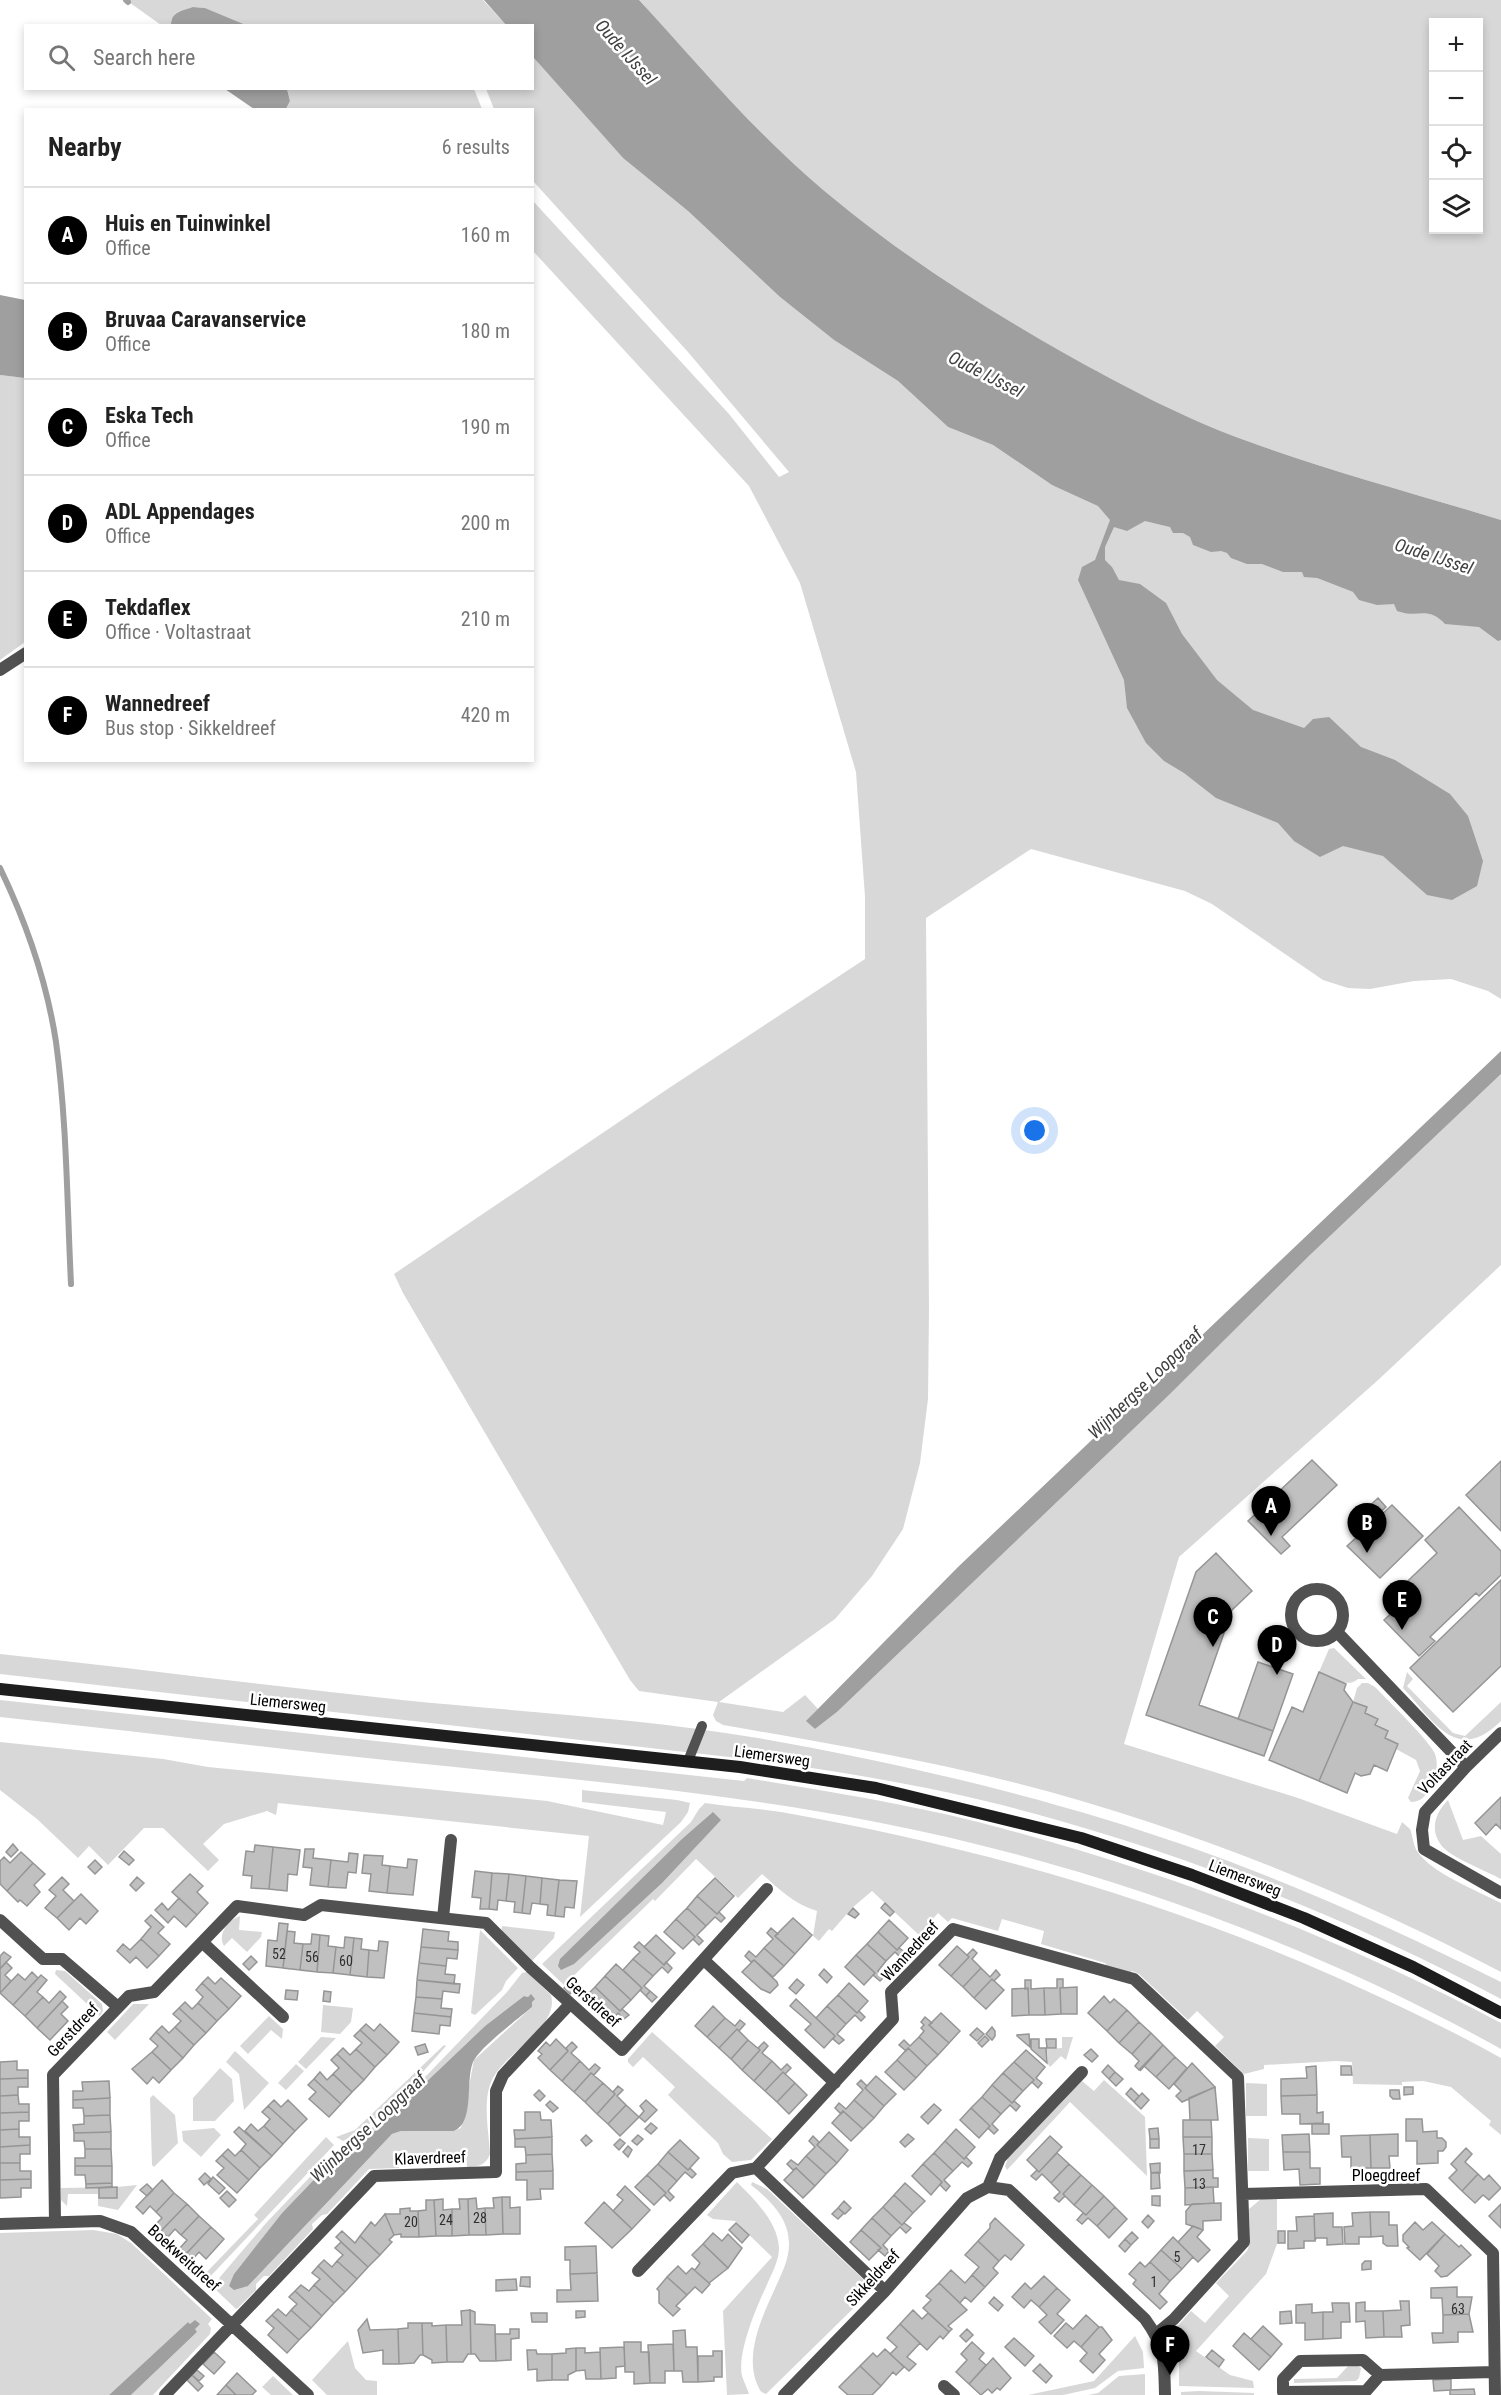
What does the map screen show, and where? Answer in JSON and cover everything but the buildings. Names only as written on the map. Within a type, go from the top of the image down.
[{"type":"main road","name":"Liemersweg","points":[[0,1689],[688,1761],[876,1788],[1081,1838],[1192,1875],[1304,1918],[1413,1967],[1501,2013]]},
{"type":"street","points":[[0,670],[24,654]]},
{"type":"street","points":[[1317,1588],[1333,1593],[1343,1607],[1344,1616],[1337,1632],[1330,1638],[1322,1640],[1305,1637],[1293,1624],[1291,1616],[1296,1600],[1308,1590],[1317,1588]]},
{"type":"street","points":[[1337,1632],[1466,1767]]},
{"type":"street","name":"Voltastraat","points":[[1501,1733],[1425,1812],[1422,1830],[1424,1849],[1501,1893]]},
{"type":"street","points":[[442,1918],[451,1840]]},
{"type":"street","name":"Gerstdreef","points":[[55,2222],[53,2075],[129,1996],[154,1992],[237,1906],[304,1915],[321,1905],[486,1923],[570,2004],[622,2050],[767,1889]]},
{"type":"street","points":[[0,1920],[43,1959],[62,1959],[118,2007]]},
{"type":"street","name":"Wannedreef","points":[[638,2271],[732,2173],[756,2168],[835,2084],[893,2019],[891,1992],[953,1929],[1134,1979],[1238,2077],[1244,2242],[1174,2319],[1156,2334]]},
{"type":"street","points":[[201,1942],[283,2017]]},
{"type":"street","points":[[704,1960],[835,2084]]},
{"type":"street","name":"Klaverdreef","points":[[232,2324],[374,2176],[496,2172],[496,2091],[503,2075],[570,2004]]},
{"type":"street","points":[[1082,2072],[1000,2158],[988,2187],[1009,2190],[1134,2307],[1156,2334],[1163,2350],[1165,2395]]},
{"type":"street","points":[[756,2168],[885,2291]]},
{"type":"street","name":"Sikkeldreef","points":[[784,2395],[885,2291],[967,2198],[988,2187]]},
{"type":"street","name":"Ploegdreef","points":[[1243,2194],[1426,2189],[1493,2253],[1497,2301],[1495,2395]]},
{"type":"street","name":"Boekweitdreef","points":[[0,2224],[100,2221],[131,2232],[308,2395]]},
{"type":"street","points":[[165,2395],[232,2324]]},
{"type":"street","points":[[1380,2375],[1366,2391],[1283,2392],[1283,2379],[1300,2361],[1362,2360],[1380,2375],[1494,2372]]},
{"type":"street","points":[[944,2386],[954,2395]]},
{"type":"lane","points":[[688,1761],[702,1726]]},
{"type":"shaded area","points":[[126,0],[483,0],[505,24],[244,24],[205,8],[193,7],[171,20],[171,24],[160,24]]},
{"type":"shaded area","points":[[639,0],[1501,0],[1501,520],[1312,463],[1226,433],[1179,413],[1086,365],[958,289],[891,243],[795,165],[715,84]]},
{"type":"shaded area","points":[[534,58],[623,158],[688,211],[780,297],[834,340],[898,381],[948,427],[993,445],[1052,485],[1160,518],[1227,553],[1301,567],[1312,576],[1353,592],[1394,604],[1426,608],[1435,614],[1473,621],[1501,637],[1501,999],[1488,991],[1451,979],[1414,981],[1370,989],[1348,988],[1323,980],[1212,904],[1185,891],[1031,849],[926,918],[928,1399],[920,1463],[903,1529],[872,1576],[835,1619],[719,1702],[783,1712],[805,1695],[818,1709],[807,1721],[815,1729],[837,1712],[1169,1395],[1310,1255],[1501,1074],[1501,1265],[1377,1381],[1179,1557],[1124,1744],[1298,1798],[1397,1834],[1402,1822],[1410,1829],[1417,1851],[1433,1867],[1501,1903],[1501,1972],[1383,1914],[1323,1888],[1138,1818],[976,1773],[723,1725],[716,1721],[713,1715],[718,1702],[639,1691],[630,1680],[403,1293],[394,1274],[865,959],[865,897],[856,772],[800,583],[749,486],[534,252],[534,202],[729,414],[779,477],[789,472],[688,352],[534,182],[534,108],[494,108],[486,90],[534,90]]},
{"type":"shaded area","points":[[287,90],[474,90],[482,108],[287,108],[290,101]]},
{"type":"shaded area","points":[[0,375],[24,378],[24,643],[0,660]]},
{"type":"shaded area","points":[[1334,1648],[1366,1679],[1358,1679],[1349,1683],[1319,1672],[1329,1649]]},
{"type":"shaded area","points":[[0,1654],[402,1700],[669,1725],[758,1738],[975,1783],[1082,1812],[1187,1846],[1307,1892],[1501,1982],[1501,1999],[1445,1970],[1330,1917],[1213,1870],[1093,1830],[933,1789],[765,1761],[0,1674]]},
{"type":"shaded area","points":[[1407,1672],[1413,1679],[1407,1686],[1453,1733],[1465,1736],[1501,1702],[1501,1721],[1485,1734],[1471,1739],[1458,1739],[1436,1725],[1403,1688]]},
{"type":"shaded area","points":[[1362,1683],[1375,1687],[1417,1731],[1435,1754],[1437,1768],[1435,1777],[1427,1793],[1420,1800],[1411,1802],[1408,1798],[1420,1771],[1416,1760],[1396,1749],[1398,1743],[1385,1738],[1388,1731],[1375,1725],[1377,1719],[1365,1713],[1367,1707],[1353,1702],[1357,1688]]},
{"type":"shaded area","points":[[0,1700],[744,1781],[747,1778],[949,1815],[1113,1861],[1246,1907],[1311,1933],[1375,1961],[1501,2023],[1501,2049],[1430,2011],[1355,1976],[1200,1912],[1040,1861],[960,1840],[821,1812],[700,1794],[0,1717]]},
{"type":"shaded area","points":[[0,1742],[163,1759],[208,1767],[547,1801],[663,1825],[666,1812],[582,1802],[582,1790],[690,1803],[688,1812],[681,1822],[580,1917],[589,1836],[278,1803],[276,1815],[267,1811],[224,1824],[203,1844],[219,1860],[208,1871],[163,1828],[144,1828],[108,1865],[89,1846],[78,1858],[37,1819],[0,1790]]},
{"type":"shaded area","points":[[1448,1800],[1463,1840],[1481,1836],[1501,1854],[1501,1879],[1458,1858],[1440,1844],[1435,1831],[1436,1818]]},
{"type":"shaded area","points":[[705,1803],[781,1812],[924,1841],[995,1859],[1134,1900],[1271,1950],[1400,2006],[1501,2058],[1501,2135],[1489,2125],[1491,2121],[1451,2087],[1423,2081],[1402,2082],[1402,2085],[1353,2084],[1352,2062],[1264,2065],[1264,2069],[1244,2074],[1215,2046],[1224,2037],[1197,2011],[1188,2020],[1139,1974],[1132,1971],[1126,1975],[1110,1970],[1105,1963],[1041,1944],[1044,1931],[1002,1919],[998,1931],[952,1918],[948,1922],[938,1913],[919,1935],[872,1891],[852,1908],[832,1931],[829,1929],[819,1941],[813,1936],[817,1911],[794,1900],[762,1874],[738,1898],[696,1859],[655,1901],[653,1899],[564,1985],[542,1964],[691,1822]]},
{"type":"shaded area","points":[[240,1916],[239,1930],[262,1932],[261,1937],[247,1952],[232,1938],[224,1946],[222,1941],[225,1928]]},
{"type":"shaded area","points":[[502,1926],[555,1932],[554,1938],[531,1962],[501,1933]]},
{"type":"shaded area","points":[[480,1930],[518,1968],[506,1981],[502,1990],[475,2015],[471,2013]]},
{"type":"shaded area","points":[[56,1970],[65,1971],[102,2004],[103,2011],[100,2016],[55,1974]]},
{"type":"shaded area","points":[[527,1972],[551,1995],[552,2007],[539,2029],[498,2070],[492,2080],[487,2097],[490,2154],[486,2161],[478,2166],[467,2167],[466,2153],[399,2154],[399,2168],[369,2169],[327,2214],[322,2215],[312,2224],[313,2229],[269,2276],[264,2276],[256,2284],[256,2290],[236,2309],[215,2289],[220,2277],[267,2222],[330,2156],[370,2129],[428,2074],[507,1992],[522,1973]],"holes":[[[531,1995],[532,2007],[474,2060],[461,2128],[454,2131],[401,2131],[392,2134],[248,2286],[234,2274],[282,2213],[328,2165],[341,2154],[359,2146],[485,2026],[524,1996]]]},
{"type":"shaded area","points":[[133,2004],[149,2004],[115,2040],[107,2032]]},
{"type":"shaded area","points":[[323,2005],[353,2008],[351,2022],[340,2034],[321,2032]]},
{"type":"shaded area","points":[[269,2016],[283,2029],[282,2039],[271,2030],[248,2054],[240,2046]]},
{"type":"shaded area","points":[[652,2032],[772,2139],[751,2160],[732,2162],[723,2154],[718,2143],[668,2095],[675,2087],[643,2057],[633,2067],[628,2062],[628,2059]]},
{"type":"shaded area","points":[[321,2037],[336,2038],[306,2069],[298,2062]]},
{"type":"shaded area","points":[[1062,2037],[1073,2037],[1066,2060],[1061,2056],[1050,2067],[1047,2049],[1062,2048]]},
{"type":"shaded area","points":[[444,2045],[446,2046],[385,2111],[343,2141],[336,2137],[355,2130]]},
{"type":"shaded area","points":[[235,2051],[269,2083],[244,2110],[239,2074],[226,2062]]},
{"type":"shaded area","points":[[296,2064],[304,2071],[286,2090],[278,2083]]},
{"type":"shaded area","points":[[220,2068],[232,2079],[234,2101],[215,2121],[193,2121],[193,2098]]},
{"type":"shaded area","points":[[1104,2080],[1145,2117],[1147,2176],[1070,2102],[1007,2170],[1005,2166],[1008,2158],[1082,2081],[1094,2091]]},
{"type":"shaded area","points":[[1246,2083],[1267,2084],[1267,2116],[1246,2116]]},
{"type":"shaded area","points":[[153,2095],[175,2115],[178,2143],[154,2167],[152,2165],[150,2098]]},
{"type":"shaded area","points":[[214,2128],[221,2135],[201,2157],[183,2141],[182,2131]]},
{"type":"shaded area","points":[[326,2137],[334,2145],[206,2281],[202,2277],[258,2219],[254,2215]]},
{"type":"shaded area","points":[[1248,2138],[1269,2139],[1269,2171],[1248,2171]]},
{"type":"shaded area","points":[[737,2182],[770,2220],[778,2238],[779,2253],[753,2318],[742,2355],[742,2376],[749,2394],[727,2395],[723,2311],[772,2257],[735,2221],[713,2219],[707,2215]]},
{"type":"shaded area","points":[[752,2182],[767,2189],[864,2280],[859,2287],[867,2295],[766,2394],[757,2384],[754,2372],[754,2346],[785,2264],[789,2244],[782,2218],[771,2203],[751,2185]]},
{"type":"shaded area","points":[[137,2185],[118,2210],[98,2206],[98,2194],[68,2194],[67,2206],[61,2200],[61,2188]]},
{"type":"shaded area","points":[[1261,2199],[1277,2199],[1277,2244],[1266,2274],[1196,2351],[1230,2375],[1253,2381],[1254,2388],[1179,2386],[1179,2357],[1175,2329],[1191,2311],[1205,2323],[1229,2296],[1216,2283],[1247,2251],[1250,2243],[1249,2209]]},
{"type":"shaded area","points":[[93,2230],[117,2234],[131,2243],[212,2319],[208,2324],[211,2328],[210,2334],[153,2395],[131,2395],[197,2332],[188,2322],[109,2395],[0,2395],[0,2233]]},
{"type":"shaded area","points":[[1135,2336],[1143,2352],[1144,2368],[1118,2371],[1095,2388],[1063,2395],[1028,2395],[1094,2381]]},
{"type":"shaded area","points":[[348,2341],[355,2368],[366,2380],[377,2381],[377,2395],[327,2395],[312,2380]]},
{"type":"shaded area","points":[[1348,2366],[1361,2368],[1356,2381],[1294,2383],[1294,2379],[1337,2378]]},
{"type":"shaded area","points":[[1145,2374],[1145,2395],[1088,2395],[1098,2393],[1119,2376]]},
{"type":"shaded area","points":[[273,2376],[293,2395],[271,2395],[262,2387]]},
{"type":"shaded area","points":[[1181,2392],[1254,2393],[1254,2395],[1181,2395]]},
{"type":"water","name":"Oude IJssel","points":[[484,0],[639,0],[734,105],[795,165],[891,243],[993,311],[1132,390],[1226,433],[1312,463],[1501,520],[1501,640],[1498,641],[1479,627],[1445,624],[1433,615],[1397,611],[1394,604],[1377,605],[1359,600],[1353,592],[1317,578],[1304,577],[1302,572],[1283,572],[1262,564],[1247,564],[1221,551],[1211,552],[1193,545],[1190,537],[1183,533],[1173,533],[1170,527],[1145,521],[1127,531],[1114,527],[1105,547],[1105,560],[1119,580],[1140,584],[1166,603],[1182,634],[1217,680],[1253,710],[1304,728],[1313,719],[1329,717],[1361,747],[1395,760],[1450,794],[1468,816],[1483,861],[1477,886],[1452,900],[1427,895],[1383,856],[1343,846],[1320,857],[1294,841],[1278,823],[1216,798],[1184,773],[1164,761],[1146,743],[1127,708],[1124,680],[1078,580],[1082,567],[1095,560],[1110,520],[1098,506],[1052,485],[993,445],[948,427],[898,381],[834,340],[780,297],[688,211],[623,158],[534,58],[534,24],[505,24]]},
{"type":"water","points":[[193,7],[205,8],[244,24],[171,24],[173,17]]},
{"type":"water","points":[[226,90],[287,90],[290,101],[286,108],[253,108]]},
{"type":"water","points":[[0,295],[24,300],[24,378],[0,375]]},
{"type":"water","points":[[1501,1051],[1501,1074],[1310,1255],[1169,1395],[837,1712],[815,1729],[806,1721],[958,1567]]},
{"type":"water","points":[[713,1812],[721,1820],[662,1883],[574,1964],[561,1970],[558,1966],[560,1959],[682,1839]]},
{"type":"water","points":[[531,1994],[535,1999],[532,2007],[491,2041],[473,2062],[467,2110],[461,2126],[454,2131],[401,2131],[392,2134],[248,2286],[234,2290],[229,2286],[234,2274],[282,2213],[328,2165],[341,2154],[359,2146],[485,2026],[524,1996],[528,1997]]},
{"type":"water","points":[[195,2320],[200,2324],[195,2329],[197,2332],[131,2395],[109,2395],[188,2322],[190,2324]]},
{"type":"waterway","points":[[0,868],[34,953],[47,998],[56,1042],[65,1133],[71,1284]]},
{"type":"place","name":"Huis en Tuinwinkel","points":[[1271,1536]]},
{"type":"place","name":"Bruvaa Caravanservice","points":[[1367,1553]]},
{"type":"place","name":"Tekdaflex","points":[[1402,1630]]},
{"type":"place","name":"Eska Tech","points":[[1213,1647]]},
{"type":"place","name":"ADL Appendages","points":[[1277,1675]]},
{"type":"place","name":"Wannedreef","points":[[1170,2375]]},
{"type":"water label","name":"Wijnbergse Loopgraaf","points":[[1145,1383]]},
{"type":"water label","name":"Wijnbergse Loopgraaf","points":[[368,2127]]}]
